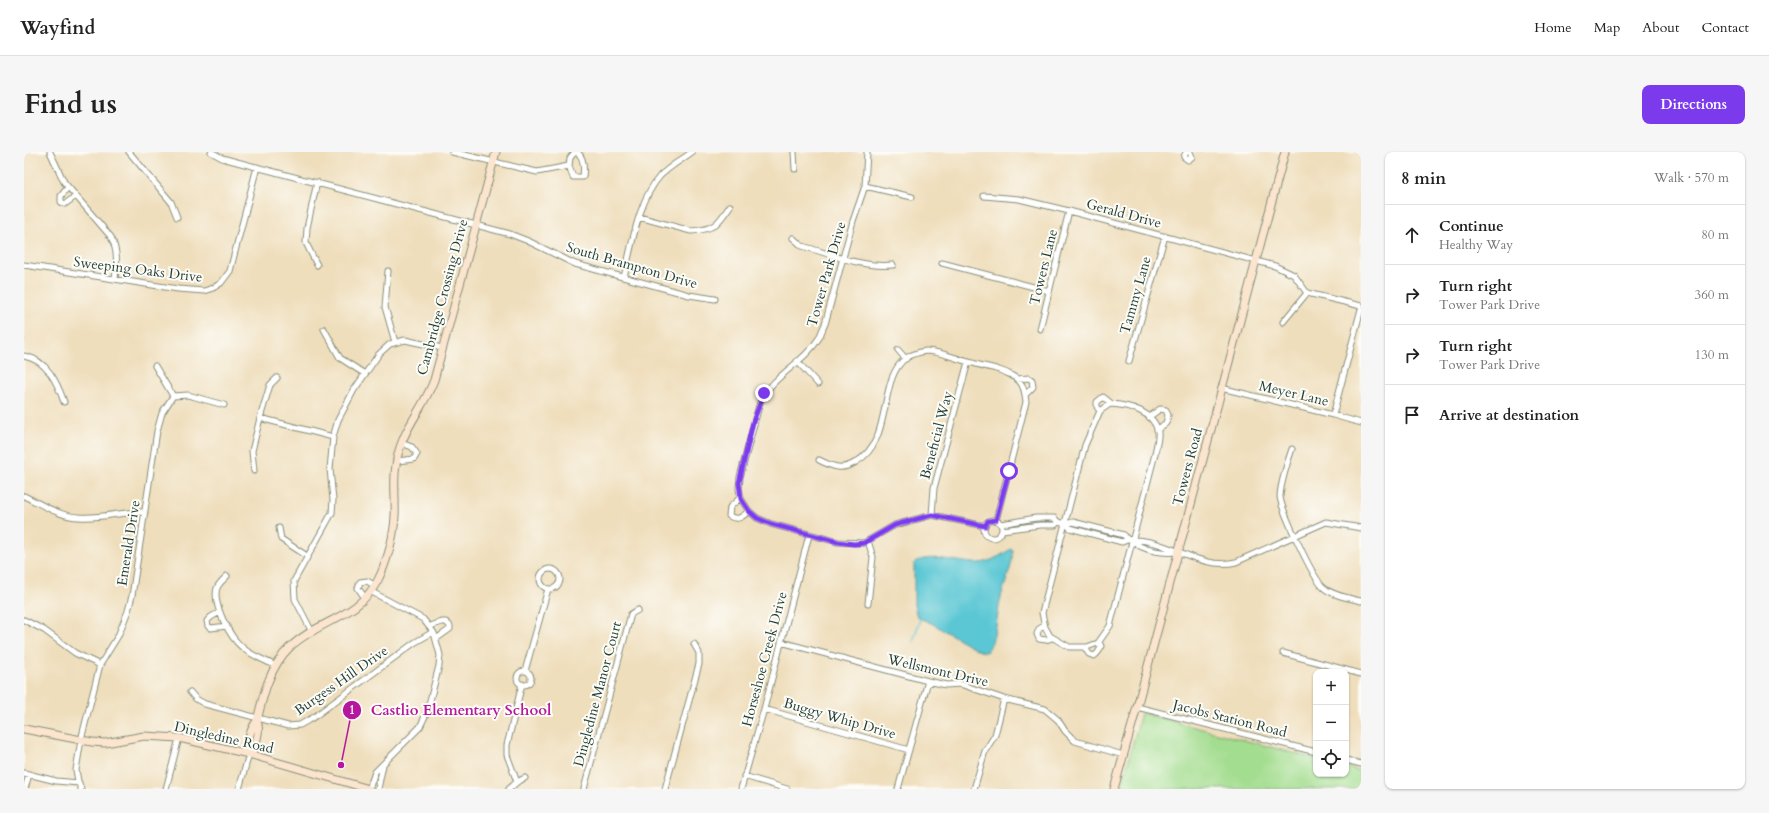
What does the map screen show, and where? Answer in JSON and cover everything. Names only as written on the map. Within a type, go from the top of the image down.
[{"type":"street","points":[[50,152],[64,182],[111,237],[117,252],[115,279]]},
{"type":"street","points":[[129,152],[171,202],[177,218]]},
{"type":"street","name":"South Brampton Drive","points":[[211,152],[222,158],[317,182],[522,239],[575,264],[689,295],[715,299]]},
{"type":"street","points":[[452,152],[537,172],[570,166]]},
{"type":"street","name":"Cambridge Crossing Drive","points":[[249,754],[254,749],[259,726],[257,719],[266,689],[276,666],[290,647],[312,632],[347,614],[370,591],[378,580],[388,554],[394,524],[397,461],[401,443],[407,428],[429,392],[496,152]]},
{"type":"street","points":[[624,277],[639,217],[645,201],[656,182],[672,166],[692,152]]},
{"type":"street","points":[[794,152],[795,169]]},
{"type":"street","name":"Tower Park Drive","points":[[867,152],[865,186],[825,324],[819,338],[764,393],[760,402],[740,477],[739,489],[741,497],[749,511],[763,521],[838,542],[854,544],[868,541],[895,525],[932,515],[985,526],[987,534],[992,537],[1000,535],[1002,527],[1055,525],[1058,522],[1066,524],[1070,528],[1122,542],[1130,540],[1141,547],[1150,550],[1166,553],[1178,552],[1216,563],[1227,564],[1236,562],[1326,522],[1361,528]]},
{"type":"street","points":[[1186,152],[1184,156],[1188,160],[1192,157],[1190,152]]},
{"type":"street","name":"Towers Road","points":[[1114,789],[1284,152]]},
{"type":"street","points":[[574,153],[578,153],[581,156],[583,164],[583,177],[573,177],[570,166],[570,158],[574,153]]},
{"type":"street","name":"Sweeping Oaks Drive","points":[[24,265],[191,291],[209,290],[221,283],[232,266],[257,167]]},
{"type":"street","points":[[317,182],[307,228],[306,243],[317,266]]},
{"type":"street","points":[[865,186],[912,197]]},
{"type":"street","points":[[68,187],[61,196],[61,202],[65,204],[76,196]]},
{"type":"street","name":"Gerald Drive","points":[[984,196],[1019,199],[1069,210],[1256,260],[1280,268],[1294,275],[1307,293]]},
{"type":"street","points":[[639,217],[691,231],[697,231],[717,224],[730,206]]},
{"type":"street","name":"Towers Lane","points":[[1040,329],[1069,210]]},
{"type":"street","name":"Tammy Lane","points":[[1129,361],[1164,236]]},
{"type":"street","points":[[793,238],[802,246],[844,258],[875,266],[893,265]]},
{"type":"street","points":[[942,262],[1049,291]]},
{"type":"street","points":[[388,271],[386,307],[395,342]]},
{"type":"street","points":[[1283,322],[1307,293],[1361,306]]},
{"type":"street","points":[[1333,415],[1361,309]]},
{"type":"street","points":[[324,329],[340,358],[365,374]]},
{"type":"street","points":[[312,632],[295,599],[293,590],[296,574],[332,513],[333,506],[330,469],[333,437],[344,407],[379,354],[387,346],[395,342],[411,340],[442,348]]},
{"type":"street","points":[[898,350],[906,358]]},
{"type":"street","points":[[819,460],[832,467],[841,468],[857,462],[870,451],[878,436],[894,374],[906,358],[926,351],[997,369],[1017,379],[1025,389],[1026,402],[996,520]]},
{"type":"street","points":[[24,356],[39,362],[50,371],[57,381],[64,402]]},
{"type":"street","points":[[797,361],[818,384]]},
{"type":"street","name":"Beneficial Way","points":[[932,515],[934,488],[968,362]]},
{"type":"street","points":[[155,366],[173,396],[188,395],[224,406]]},
{"type":"street","points":[[254,471],[252,451],[260,418],[270,384],[277,378]]},
{"type":"street","points":[[1017,379],[1029,378],[1032,380],[1033,387],[1025,395]]},
{"type":"street","name":"Meyer Lane","points":[[1221,388],[1361,423]]},
{"type":"street","name":"Emerald Drive","points":[[79,783],[76,770],[80,740],[100,665],[118,636],[128,611],[136,576],[157,431],[162,413],[173,396]]},
{"type":"street","points":[[1100,411],[1097,407],[1097,402],[1099,399],[1104,397],[1112,404]]},
{"type":"street","points":[[1112,404],[1127,405],[1152,419],[1157,430],[1155,454],[1130,540],[1110,626],[1099,642],[1085,648],[1069,647],[1052,638],[1044,626],[1043,607],[1066,524],[1085,444],[1100,411],[1104,407],[1112,404]]},
{"type":"street","points":[[1149,416],[1160,409],[1166,410],[1168,415],[1166,423],[1157,430]]},
{"type":"street","points":[[260,418],[333,437]]},
{"type":"street","points":[[397,461],[414,459],[417,454],[412,447],[401,443]]},
{"type":"street","points":[[1292,449],[1280,496],[1284,510],[1312,573],[1324,588],[1341,596],[1361,601]]},
{"type":"street","points":[[24,496],[66,515],[78,518],[104,516],[130,511],[145,512]]},
{"type":"street","points":[[741,497],[730,506],[729,516],[736,519],[740,518],[749,511]]},
{"type":"street","points":[[985,526],[988,521],[996,520]]},
{"type":"street","points":[[996,520],[1002,527]]},
{"type":"street","points":[[279,528],[281,539],[307,556]]},
{"type":"street","name":"Horseshoe Creek Drive","points":[[740,789],[764,709],[809,534]]},
{"type":"street","points":[[868,541],[873,557],[868,604]]},
{"type":"street","points":[[551,568],[556,571],[560,580],[554,588],[548,589],[540,583],[540,576],[544,570],[551,568]]},
{"type":"street","points":[[227,576],[219,583],[216,593],[218,606],[227,626],[234,638],[245,650],[276,666]]},
{"type":"street","points":[[525,671],[548,589]]},
{"type":"street","points":[[369,789],[375,772],[412,736],[424,720],[439,666],[440,655],[434,632],[423,618],[398,607],[370,591]]},
{"type":"street","name":"Dingledine Manor Court","points":[[584,789],[631,614],[638,610]]},
{"type":"street","points":[[220,612],[210,617],[207,621],[208,626],[211,628],[227,626]]},
{"type":"street","points":[[24,620],[44,630],[75,653],[100,665]]},
{"type":"street","points":[[430,626],[442,622],[446,622],[450,626],[450,629],[436,639]]},
{"type":"street","points":[[1044,626],[1037,634],[1039,639],[1046,640],[1052,638]]},
{"type":"street","name":"Burgess Hill Drive","points":[[190,692],[196,699],[205,704],[288,726],[300,725],[314,717],[414,643],[434,632]]},
{"type":"street","name":"Wellsmont Drive","points":[[781,642],[928,681],[946,685],[960,684],[1004,699],[1045,709],[1058,720],[1065,731],[1075,741],[1123,755]]},
{"type":"street","points":[[1085,648],[1089,654],[1094,656],[1100,649],[1101,646],[1099,642]]},
{"type":"street","points":[[665,789],[699,664],[700,653],[694,644]]},
{"type":"street","points":[[1283,653],[1361,674]]},
{"type":"street","points":[[525,671],[530,675],[530,679],[528,683],[522,684],[518,682],[517,675],[520,672],[525,671]]},
{"type":"street","points":[[898,789],[928,681]]},
{"type":"street","points":[[517,782],[507,755],[507,745],[522,684]]},
{"type":"street","points":[[974,789],[984,751],[995,735],[1004,699]]},
{"type":"street","name":"Jacobs Station Road","points":[[1137,707],[1313,751]]},
{"type":"street","name":"Buggy Whip Drive","points":[[764,709],[909,750]]},
{"type":"street","name":"Dingledine Road","points":[[24,729],[80,740],[105,743],[144,736],[179,738],[249,754],[369,789]]},
{"type":"street","points":[[166,789],[179,738]]},
{"type":"street","points":[[239,789],[249,754]]},
{"type":"street","points":[[1349,761],[1361,764]]},
{"type":"street","points":[[378,789],[382,765]]},
{"type":"street","points":[[25,789],[27,774],[56,781],[79,783],[82,789]]},
{"type":"street","points":[[744,776],[787,789]]},
{"type":"street","points":[[509,789],[517,782],[525,778]]},
{"type":"green space","points":[[1141,713],[1313,758],[1313,777],[1349,777],[1349,768],[1361,771],[1361,789],[1121,789]]},
{"type":"water","points":[[1011,549],[1013,550],[1012,563],[1000,601],[996,628],[992,642],[986,652],[980,651],[931,623],[917,617],[914,605],[914,563],[928,558],[937,558],[979,563],[992,560]]},
{"type":"waterway","points":[[913,642],[920,619]]},
{"type":"place","name":"Castlio Elementary School","points":[[341,765]]},
{"type":"route","points":[[764,393],[753,422],[740,477],[739,489],[741,499],[749,511],[757,518],[771,524],[838,542],[854,544],[864,543],[895,525],[932,515],[985,526],[988,521],[996,520],[1009,471]]}]
